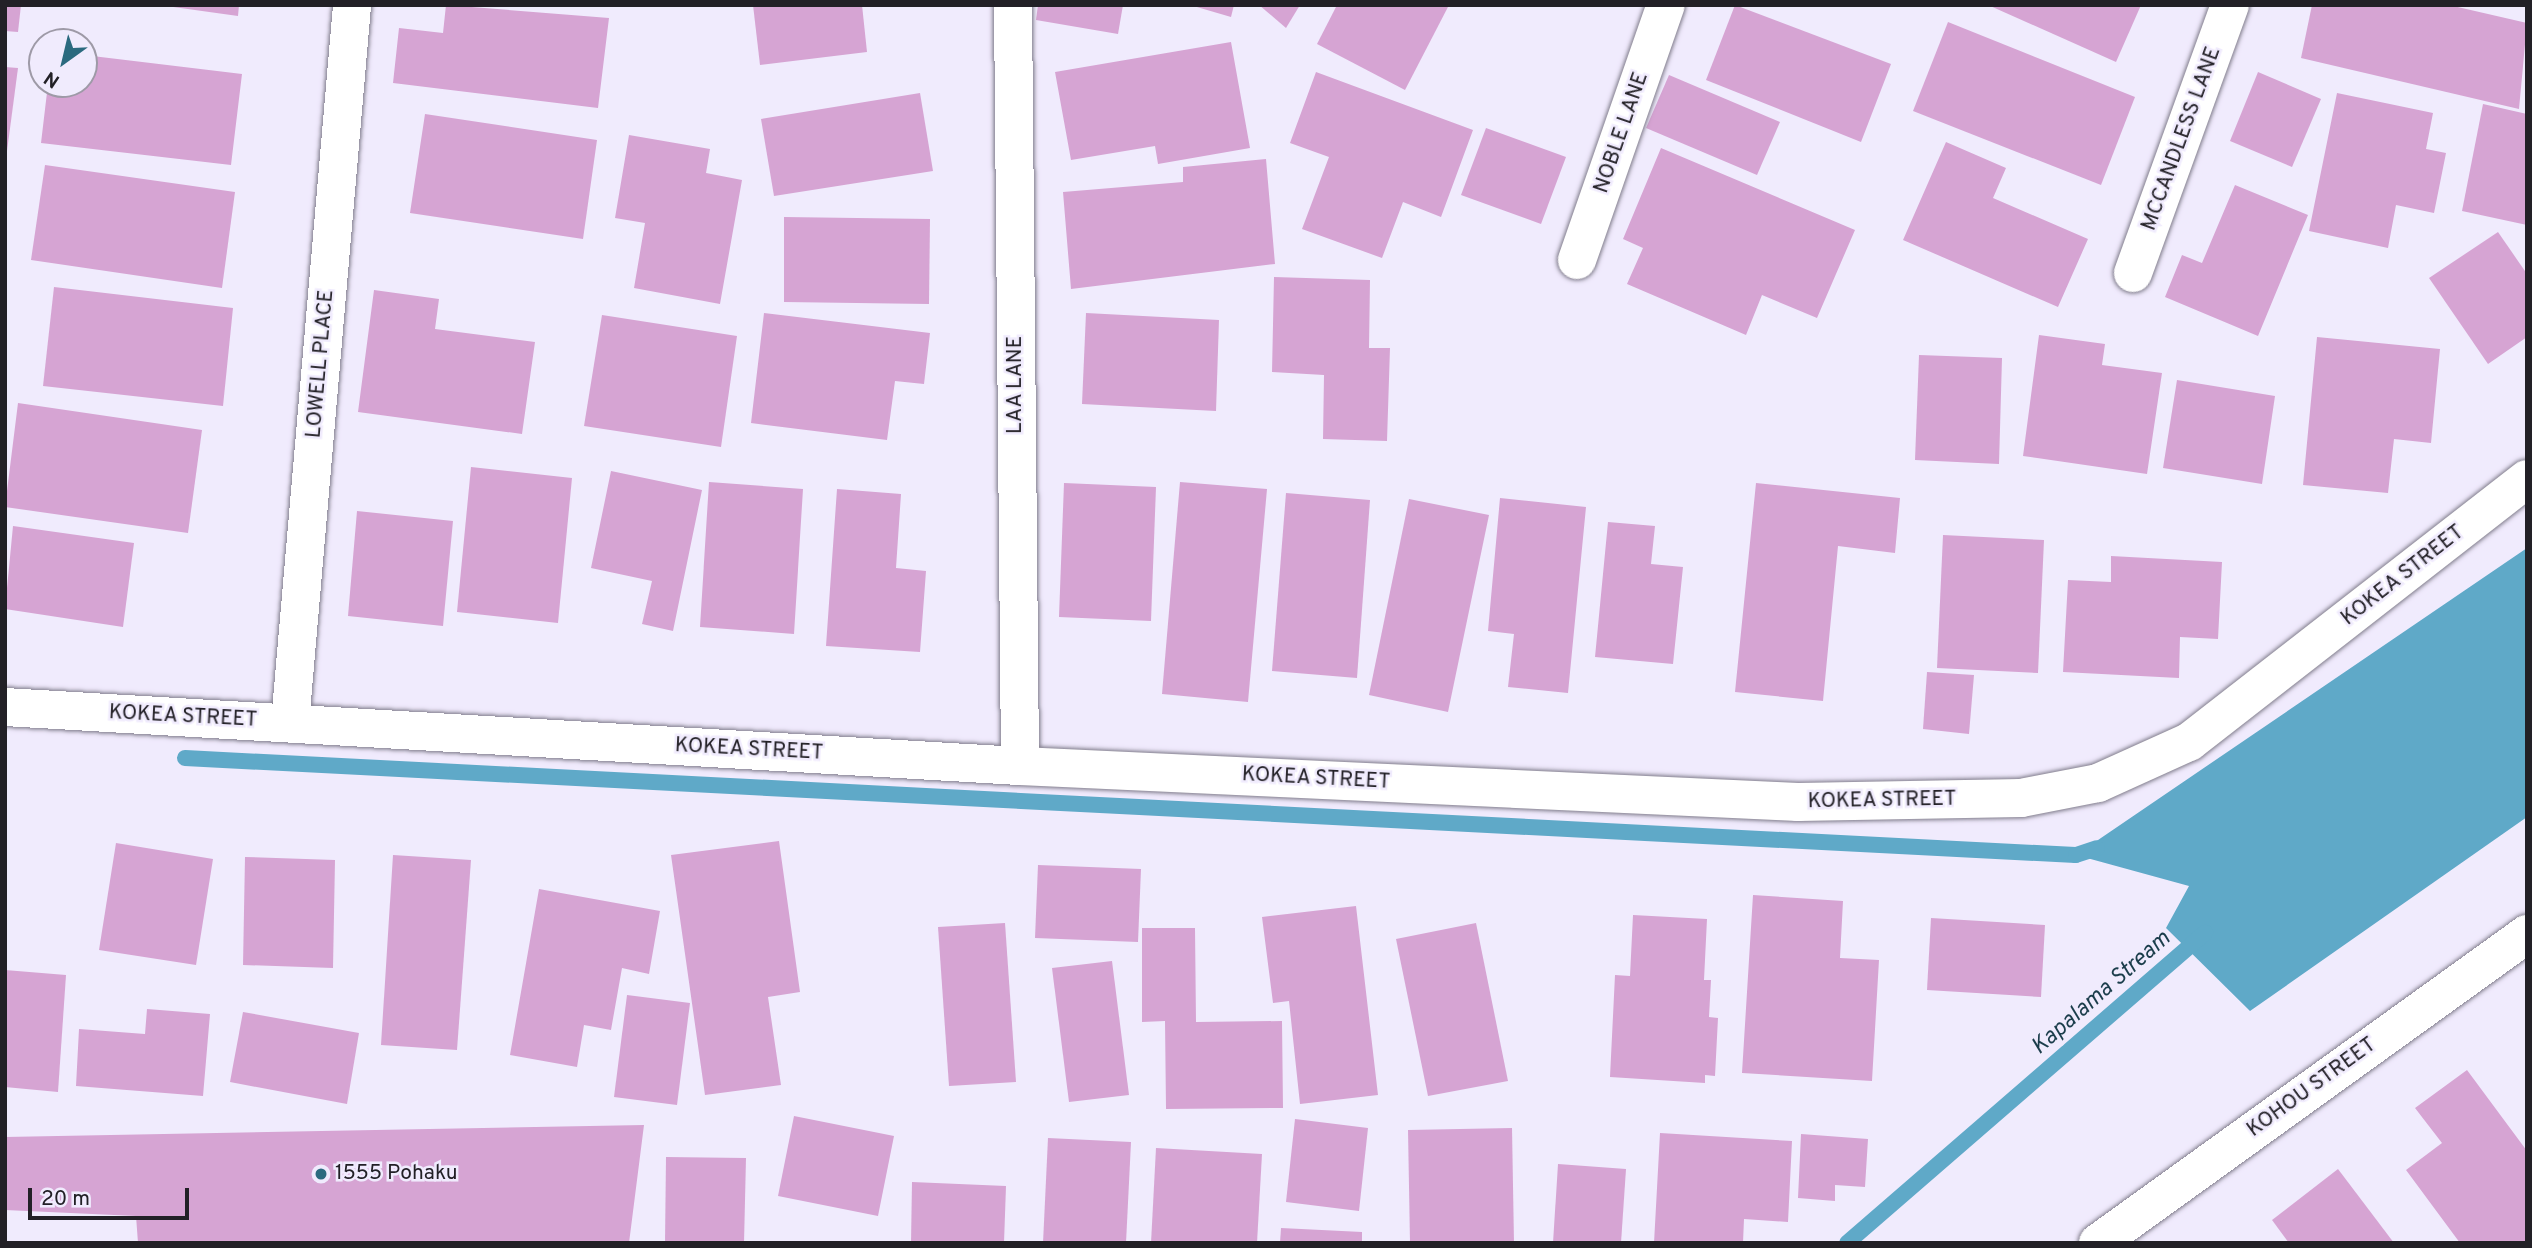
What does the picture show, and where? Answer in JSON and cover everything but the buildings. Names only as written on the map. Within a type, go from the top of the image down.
[{"type":"street","name":"LOWELL PLACE","points":[[290,723],[352,5]]},
{"type":"street","name":"LAA LANE","points":[[1013,5],[1020,766]]},
{"type":"street","name":"NOBLE LANE","points":[[1577,260],[1666,5]]},
{"type":"street","name":"MCCANDLESS LANE","points":[[2133,273],[2230,5]]},
{"type":"street","name":"KOKEA STREET","points":[[5,707],[1020,766],[1798,802],[2021,798],[2098,783],[2189,742],[2527,479]]},
{"type":"street","name":"KOHOU STREET","points":[[2098,1243],[2527,934]]},
{"type":"water","points":[[2527,548],[2527,817],[2250,1011],[2166,928],[2189,886],[2076,855]]},
{"type":"waterway","points":[[185,758],[2076,855],[2097,848]]},
{"type":"waterway","name":"Kapalama Stream","points":[[1847,1243],[2205,933]]},
{"type":"place","name":"1555 Pohaku","points":[[321,1174]]}]
